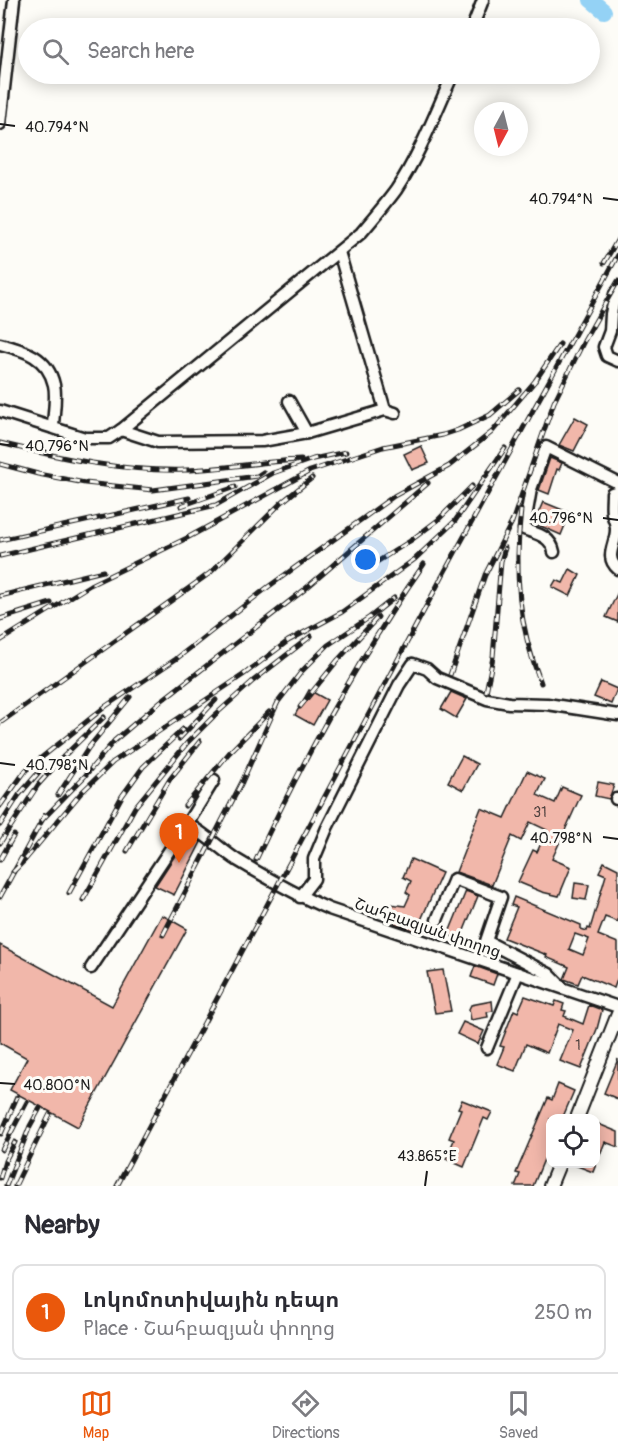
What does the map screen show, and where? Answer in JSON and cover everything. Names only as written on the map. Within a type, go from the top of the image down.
[{"type":"main road","points":[[579,1114],[618,1014]]},
{"type":"main road","points":[[550,1186],[557,1168]]},
{"type":"street","points":[[0,124],[14,0]]},
{"type":"street","points":[[476,18],[483,0]]},
{"type":"street","points":[[0,411],[85,438],[109,438],[121,430],[339,252],[375,217],[398,188],[448,84]]},
{"type":"street","points":[[121,430],[158,442],[262,441],[307,433],[390,412],[339,252]]},
{"type":"street","points":[[618,291],[615,294],[610,331],[604,347],[607,356],[618,361]]},
{"type":"street","points":[[0,344],[24,350],[46,365],[55,386],[53,428]]},
{"type":"street","points":[[289,401],[307,433]]},
{"type":"street","points":[[554,552],[553,545],[546,537],[524,529],[531,489],[546,447],[618,483]]},
{"type":"street","points":[[618,491],[612,493],[612,513],[616,527],[610,553],[612,564],[618,569]]},
{"type":"street","points":[[300,897],[314,879],[314,859],[331,818],[399,685],[413,663],[427,669],[437,678],[487,699],[509,703],[547,704],[618,715]]},
{"type":"street","points":[[91,968],[214,780]]},
{"type":"street","name":"Շահբազյան փողոց","points":[[187,824],[236,859],[300,897],[329,909],[618,1007]]},
{"type":"street","points":[[437,920],[453,879],[501,897],[486,941],[549,974],[564,989]]},
{"type":"street","points":[[488,1048],[518,973]]},
{"type":"building","points":[[575,417],[588,424],[574,451],[559,445]]},
{"type":"building","points":[[421,446],[429,463],[412,470],[404,454]]},
{"type":"building","points":[[550,458],[562,463],[559,470],[557,469],[549,494],[539,490]]},
{"type":"building","points":[[543,502],[570,513],[561,535],[534,523]]},
{"type":"building","points":[[570,569],[580,575],[570,596],[552,587],[556,580],[563,583]]},
{"type":"building","points":[[618,592],[618,622],[606,617]]},
{"type":"building","points":[[601,682],[617,689],[611,704],[594,697]]},
{"type":"building","points":[[309,690],[327,700],[313,725],[295,715]]},
{"type":"building","points":[[451,692],[467,699],[456,718],[441,709]]},
{"type":"building","points":[[462,756],[477,764],[463,790],[448,782]]},
{"type":"building","points":[[527,771],[545,779],[537,795],[555,803],[562,787],[581,795],[552,859],[571,867],[559,896],[518,882],[533,850],[537,852],[547,830],[530,822],[521,841],[512,836],[492,885],[456,872],[481,808],[505,818]]},
{"type":"building","points":[[598,782],[614,785],[609,799],[595,796]]},
{"type":"building","points":[[189,834],[201,842],[174,895],[155,886]]},
{"type":"building","points":[[411,859],[442,873],[416,931],[394,923],[398,915],[387,910],[390,904],[405,906],[410,895],[406,892],[411,881],[403,877]]},
{"type":"building","points":[[604,862],[618,869],[618,922],[605,917],[598,935],[618,943],[618,977],[614,988],[582,975],[578,984],[564,979],[569,967],[546,957],[547,955],[504,938],[517,907],[511,905],[514,897],[581,925],[581,929],[587,931],[588,928],[590,929],[606,875],[599,872]],"holes":[[[575,934],[589,939],[583,955],[569,949]]]},
{"type":"building","points":[[575,883],[589,885],[586,900],[573,898]]},
{"type":"building","points":[[466,891],[478,896],[460,940],[448,935]]},
{"type":"building","points":[[162,915],[187,929],[78,1127],[10,1090],[27,1058],[0,1043],[0,945],[112,1006]]},
{"type":"building","points":[[475,966],[497,974],[493,985],[471,977]]},
{"type":"building","points":[[443,970],[451,1011],[435,1013],[427,972]]},
{"type":"building","points":[[525,996],[554,1006],[556,1001],[564,1004],[562,1010],[566,1011],[564,1016],[583,1024],[589,1005],[602,1010],[581,1069],[560,1061],[573,1030],[558,1024],[547,1053],[526,1044],[515,1071],[497,1064],[504,1047],[500,1046],[514,1010],[518,1012]]},
{"type":"building","points":[[492,1001],[493,1011],[487,1012],[488,1017],[471,1020],[469,1009],[471,1005]]},
{"type":"building","points":[[463,1022],[484,1031],[478,1044],[457,1034]]},
{"type":"building","points":[[618,1059],[618,1099],[604,1093]]},
{"type":"building","points":[[558,1084],[574,1091],[564,1114],[546,1114],[546,1155],[533,1186],[515,1186],[520,1174],[516,1173],[548,1098],[552,1100]]},
{"type":"building","points":[[462,1100],[492,1112],[488,1120],[484,1118],[464,1167],[446,1159],[454,1140],[449,1138],[461,1109],[458,1108]]},
{"type":"building","points":[[600,1125],[618,1132],[618,1147],[605,1142],[600,1154]]},
{"type":"building","points":[[582,1168],[595,1168],[593,1172]]},
{"type":"waterway","points":[[591,0],[604,11]]},
{"type":"railway","points":[[604,263],[618,239]]},
{"type":"railway","points":[[117,1186],[444,573],[618,255]]},
{"type":"railway","points":[[450,675],[485,575],[512,522],[554,402],[584,341],[618,281]]},
{"type":"railway","points":[[0,806],[26,770],[106,706],[176,659],[268,587],[394,496],[449,466],[492,432],[535,381],[560,344]]},
{"type":"railway","points":[[0,641],[90,585],[187,538],[310,471],[383,447],[458,430],[490,415],[519,390]]},
{"type":"railway","points":[[0,443],[69,459],[139,469],[201,469],[301,460]]},
{"type":"railway","points":[[13,872],[81,793],[113,762],[243,675],[288,641],[342,612],[415,559],[455,521],[505,448]]},
{"type":"railway","points":[[0,556],[216,505],[273,473],[313,459],[346,452]]},
{"type":"railway","points":[[0,464],[85,483],[153,490],[257,476],[263,472]]},
{"type":"railway","points":[[0,723],[210,573],[282,502],[312,478]]},
{"type":"railway","points":[[41,821],[84,777],[114,741],[161,701],[304,590],[428,483]]},
{"type":"railway","points":[[369,567],[438,520],[472,486]]},
{"type":"railway","points":[[181,506],[235,487]]},
{"type":"railway","points":[[0,540],[189,498]]},
{"type":"railway","points":[[521,510],[518,555],[520,598],[527,640],[541,683]]},
{"type":"railway","points":[[486,692],[493,657],[501,561],[505,548]]},
{"type":"railway","points":[[256,860],[293,784],[334,709],[377,635],[424,564]]},
{"type":"railway","points":[[0,596],[103,571]]},
{"type":"railway","points":[[163,935],[242,782],[278,702],[302,671],[328,645],[394,598]]},
{"type":"railway","points":[[0,619],[51,603]]},
{"type":"railway","points":[[300,707],[337,661],[378,617]]},
{"type":"railway","points":[[83,900],[135,807],[187,743],[253,681],[311,636]]},
{"type":"railway","points":[[58,795],[89,747],[130,697]]},
{"type":"railway","points":[[179,739],[216,700]]},
{"type":"railway","points":[[185,806],[229,753],[269,712]]},
{"type":"railway","points":[[0,843],[38,785],[104,717]]},
{"type":"railway","points":[[69,893],[122,796],[143,767],[183,729]]},
{"type":"railway","points":[[127,851],[170,779],[200,741]]},
{"type":"railway","points":[[0,825],[19,795],[39,772]]},
{"type":"railway","points":[[0,897],[45,815]]},
{"type":"railway","points":[[0,860],[14,835]]},
{"type":"railway","points":[[1,1134],[17,1097]]},
{"type":"railway","points":[[2,1150],[27,1102]]},
{"type":"railway","points":[[6,1186],[30,1126],[40,1108]]},
{"type":"railway","points":[[15,1186],[50,1114]]},
{"type":"railway","points":[[0,1178],[5,1161],[15,1142]]},
{"type":"place","name":"Լոկոմոտիվային դեպո","points":[[179,863]]}]
